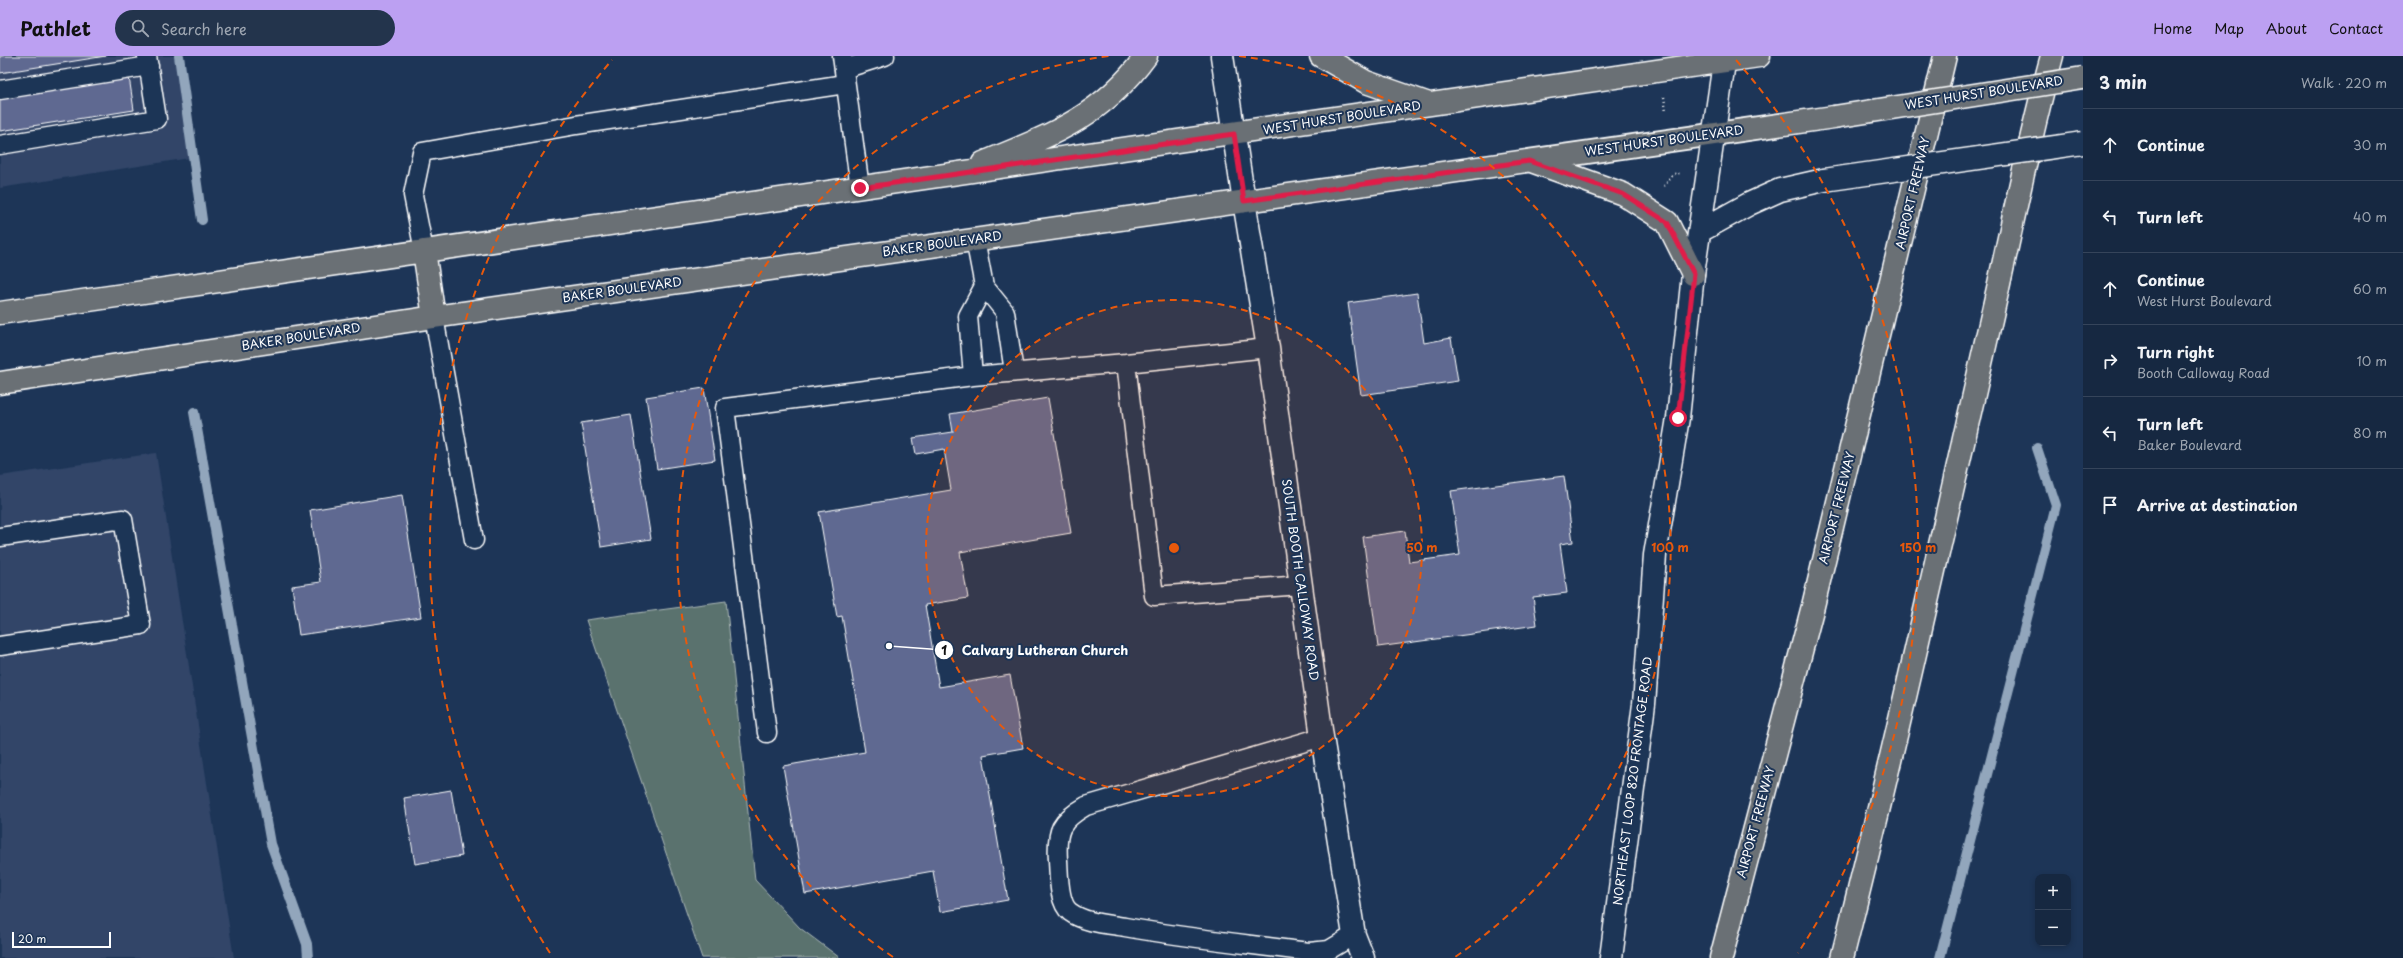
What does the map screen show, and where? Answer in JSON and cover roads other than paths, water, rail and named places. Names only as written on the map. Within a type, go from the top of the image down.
[{"type":"main road","points":[[951,175],[1050,135],[1094,110],[1134,73],[1146,56]]},
{"type":"main road","name":"SOUTH BOOTH CALLOWAY ROAD","points":[[1222,56],[1268,348],[1322,737],[1354,935],[1363,958]]},
{"type":"main road","points":[[1321,56],[1366,82],[1432,105]]},
{"type":"main road","name":"WEST HURST BOULEVARD","points":[[1234,134],[1432,105],[1724,59],[1758,56]]},
{"type":"main road","name":"AIRPORT FREEWAY","points":[[1721,958],[1813,606],[1945,56]]},
{"type":"main road","points":[[1842,958],[1879,810],[1988,333],[2036,115],[2052,56]]},
{"type":"main road","name":"NORTHEAST LOOP 820 FRONTAGE ROAD","points":[[1611,958],[1644,704],[1655,555],[1678,418],[1694,274],[1724,59]]},
{"type":"main road","name":"WEST HURST BOULEVARD","points":[[1244,201],[1834,117],[2083,78]]},
{"type":"main road","points":[[0,314],[1234,134]]},
{"type":"main road","points":[[1700,231],[1749,204],[1780,190],[1824,180],[2083,143]]},
{"type":"main road","points":[[1529,161],[1623,194],[1667,222],[1694,274]]},
{"type":"main road","name":"BAKER BOULEVARD","points":[[0,383],[434,317],[1244,201]]},
{"type":"main road","points":[[424,251],[434,317]]},
{"type":"lane","points":[[424,251],[413,196],[422,152],[576,125],[844,69],[885,56]]},
{"type":"lane","points":[[0,90],[148,61],[157,119],[0,145]]},
{"type":"lane","points":[[844,69],[860,188]]},
{"type":"lane","points":[[975,239],[984,286],[1005,312],[1014,372]]},
{"type":"lane","points":[[973,376],[968,316],[984,286]]},
{"type":"lane","points":[[434,317],[474,540]]},
{"type":"lane","points":[[767,733],[725,408],[973,376],[1268,348]]},
{"type":"lane","points":[[1126,362],[1154,596],[1301,585]]},
{"type":"lane","points":[[0,537],[123,519],[141,625],[0,646]]},
{"type":"lane","points":[[1322,737],[1086,806],[1068,816],[1058,832],[1059,873],[1063,901],[1069,911],[1086,920],[1160,933],[1309,952],[1329,950],[1354,935]]},
{"type":"waterway","points":[[179,56],[202,220]]},
{"type":"waterway","points":[[194,412],[271,844],[307,944],[308,958]]},
{"type":"waterway","points":[[1940,958],[2056,505],[2037,448]]},
{"type":"place","name":"Calvary Lutheran Church","points":[[889,646]]}]
